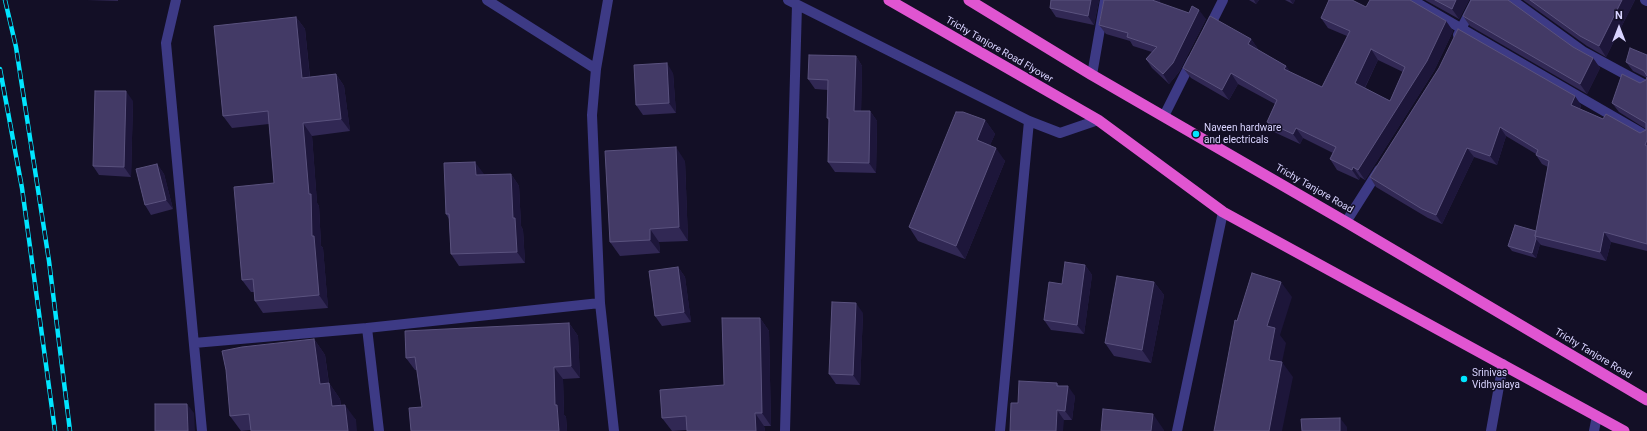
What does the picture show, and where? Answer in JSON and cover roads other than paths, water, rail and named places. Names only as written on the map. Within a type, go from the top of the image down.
[{"type":"highway","name":"Trichy Tanjore Road Flyover","points":[[889,0],[1098,120]]},
{"type":"highway","name":"Trichy Tanjore Road","points":[[969,0],[1092,75],[1646,396]]},
{"type":"highway","points":[[1098,120],[1223,212],[1624,431]]},
{"type":"street","points":[[176,0],[166,43],[202,431]]},
{"type":"street","points":[[488,0],[596,69]]},
{"type":"street","points":[[608,0],[596,69],[592,115],[600,303],[614,431]]},
{"type":"street","points":[[788,0],[1029,121],[1060,133],[1098,120]]},
{"type":"street","points":[[1092,75],[1105,0]]},
{"type":"street","points":[[1164,116],[1223,0]]},
{"type":"street","points":[[1412,0],[1647,136]]},
{"type":"street","points":[[1455,42],[1476,0]]},
{"type":"street","points":[[1512,0],[1584,52],[1647,86]]},
{"type":"street","points":[[785,431],[797,5]]},
{"type":"street","points":[[1000,431],[1029,121]]},
{"type":"street","points":[[1346,222],[1385,161]]},
{"type":"street","points":[[1177,431],[1223,212]]},
{"type":"street","points":[[194,343],[367,328],[600,303]]},
{"type":"street","points":[[367,328],[379,431]]},
{"type":"street","points":[[1491,431],[1503,364]]},
{"type":"street","points":[[1594,431],[1597,416]]},
{"type":"railway","points":[[5,0],[16,47],[49,261],[70,431]]},
{"type":"railway","points":[[0,69],[22,188],[55,431]]},
{"type":"place","name":"Naveen hardware and electricals","points":[[1196,134]]},
{"type":"place","name":"Srinivas Vidhyalaya","points":[[1464,379]]}]
